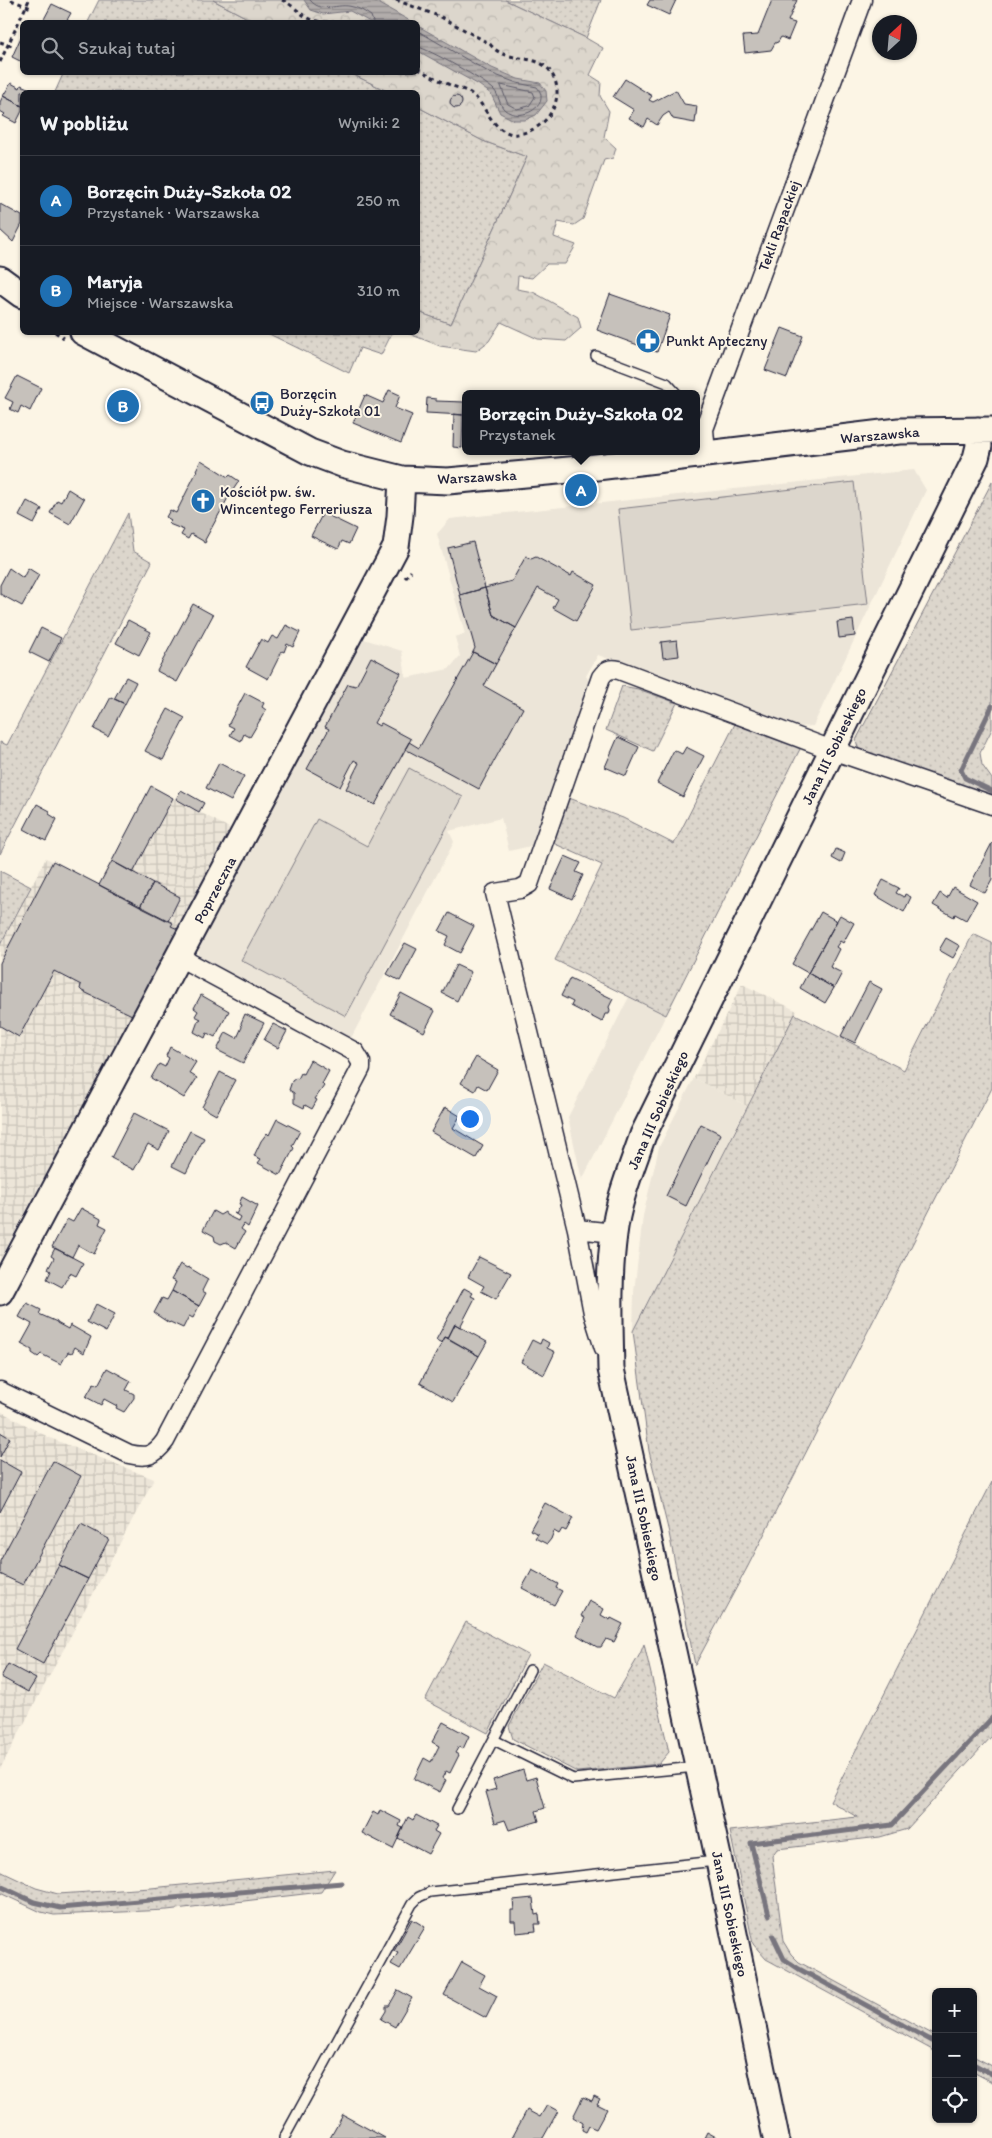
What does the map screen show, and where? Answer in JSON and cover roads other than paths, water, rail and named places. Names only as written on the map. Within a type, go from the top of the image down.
[{"type":"main road","points":[[0,279],[20,294]]},
{"type":"main road","name":"Warszawska","points":[[89,335],[310,452],[342,464],[402,479],[448,481],[516,476],[697,455]]},
{"type":"main road","name":"Warszawska","points":[[700,455],[900,430],[985,430]]},
{"type":"main road","name":"Jana III Sobieskiego","points":[[776,2138],[719,1861],[611,1369],[609,1292],[614,1233],[625,1184],[643,1135],[976,458],[985,430]]},
{"type":"main road","name":"Poprzeczna","points":[[0,1292],[396,547],[402,479]]},
{"type":"street","name":"Tekli Rapackiej","points":[[706,454],[700,425],[862,0]]},
{"type":"street","points":[[611,1369],[593,1314],[577,1230],[495,893],[520,889],[529,884],[601,677],[609,669],[619,670],[832,750],[992,804]]},
{"type":"street","points":[[0,1391],[129,1454],[142,1457],[159,1450],[361,1068],[361,1062],[354,1052],[179,957]]},
{"type":"street","points":[[577,1230],[614,1233]]},
{"type":"lane","points":[[596,356],[667,383],[673,390]]},
{"type":"lane","points":[[457,1809],[530,1670]]},
{"type":"lane","points":[[494,1740],[573,1779],[698,1766]]},
{"type":"lane","points":[[284,2138],[412,1904],[419,1897],[430,1892],[719,1861]]},
{"type":"water","points":[[304,0],[373,0],[408,20],[366,20],[350,11],[323,14],[311,10]]},
{"type":"water","points":[[420,27],[492,68],[518,79],[540,83],[546,91],[547,101],[536,115],[525,120],[514,120],[500,113],[491,94],[479,85],[420,52]]},
{"type":"waterway","points":[[992,706],[961,770],[965,778],[992,791]]},
{"type":"waterway","points":[[769,1915],[751,1843],[892,1825],[992,1718]]},
{"type":"waterway","points":[[0,1886],[34,1902],[60,1908],[342,1883]]},
{"type":"waterway","points":[[773,1936],[784,1959],[799,1969],[932,2041]]},
{"type":"waterway","points":[[977,2066],[992,2074]]},
{"type":"place","name":"Punkt Apteczny","points":[[648,341]]},
{"type":"place","name":"Borzęcin Duży-Szkoła 01","points":[[262,403]]},
{"type":"place","name":"Maryja","points":[[123,406]]},
{"type":"place","name":"Borzęcin Duży-Szkoła 02","points":[[581,490]]},
{"type":"place","name":"Kościół pw. św. Wincentego Ferreriusza","points":[[203,501]]}]
